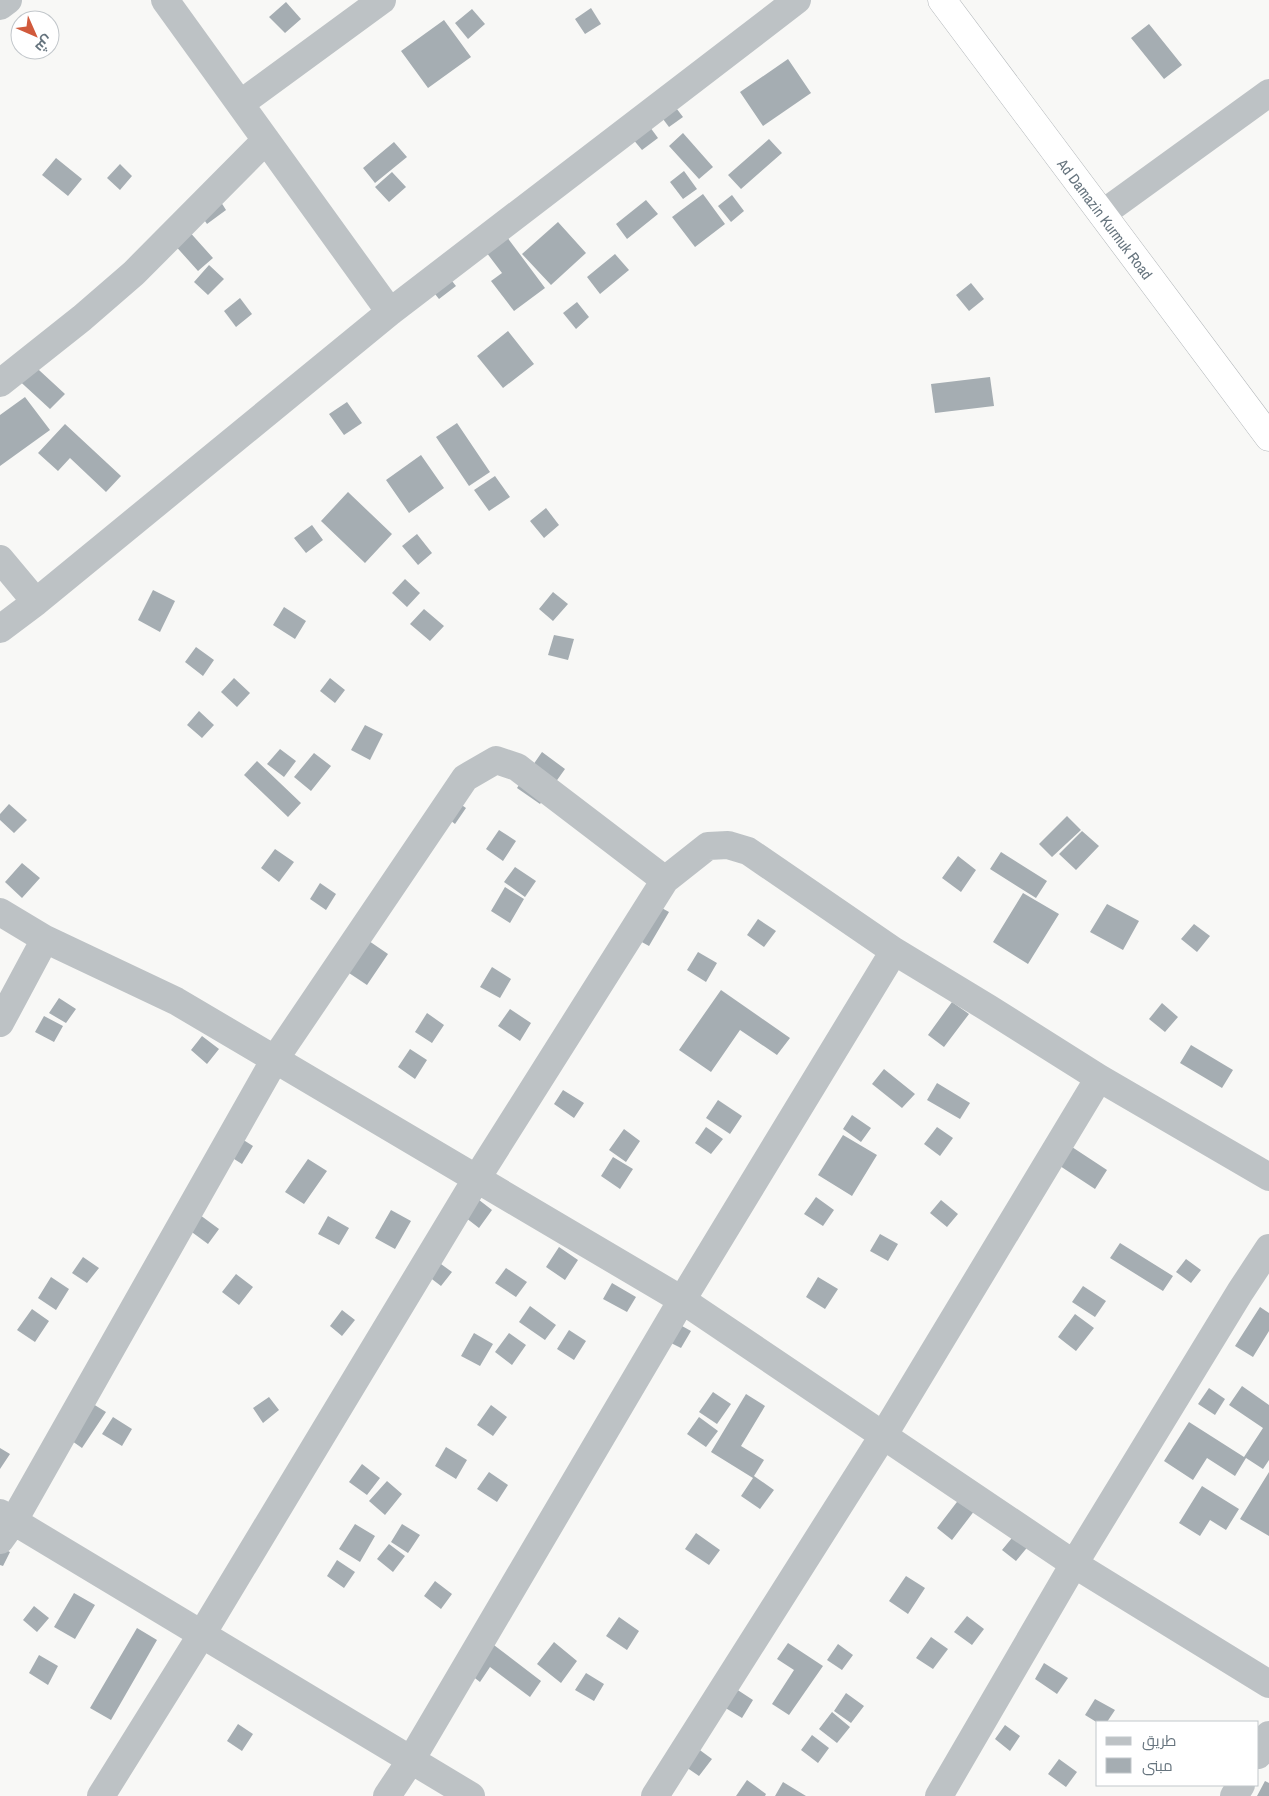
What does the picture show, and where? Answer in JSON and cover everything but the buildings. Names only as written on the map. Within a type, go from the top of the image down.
[{"type":"highway","name":"Ad Damazin Kurmuk Road","points":[[946,1],[1102,214],[1264,421]]},
{"type":"street","points":[[0,6],[8,0]]},
{"type":"street","points":[[165,0],[390,312]]},
{"type":"street","points":[[240,104],[382,0]]},
{"type":"street","points":[[0,629],[36,602],[390,312],[797,0]]},
{"type":"street","points":[[1102,214],[1269,93]]},
{"type":"street","points":[[0,383],[82,318],[134,273],[266,140]]},
{"type":"street","points":[[0,559],[36,602]]},
{"type":"street","points":[[471,1796],[202,1634],[4,1525],[275,1059],[465,778],[496,760],[517,767],[665,880]]},
{"type":"street","points":[[101,1796],[202,1634],[477,1178],[665,880],[708,846],[728,845],[748,851],[894,951],[1099,1078],[1269,1177]]},
{"type":"street","points":[[0,912],[45,938],[176,1001],[682,1300],[1074,1564],[1269,1684]]},
{"type":"street","points":[[0,1023],[45,938]]},
{"type":"street","points":[[387,1796],[411,1760],[682,1300],[894,951]]},
{"type":"street","points":[[655,1796],[883,1436],[1099,1078]]},
{"type":"street","points":[[939,1796],[1074,1564],[1240,1292],[1269,1248]]},
{"type":"street","points":[[1259,1753],[1269,1735]]}]
